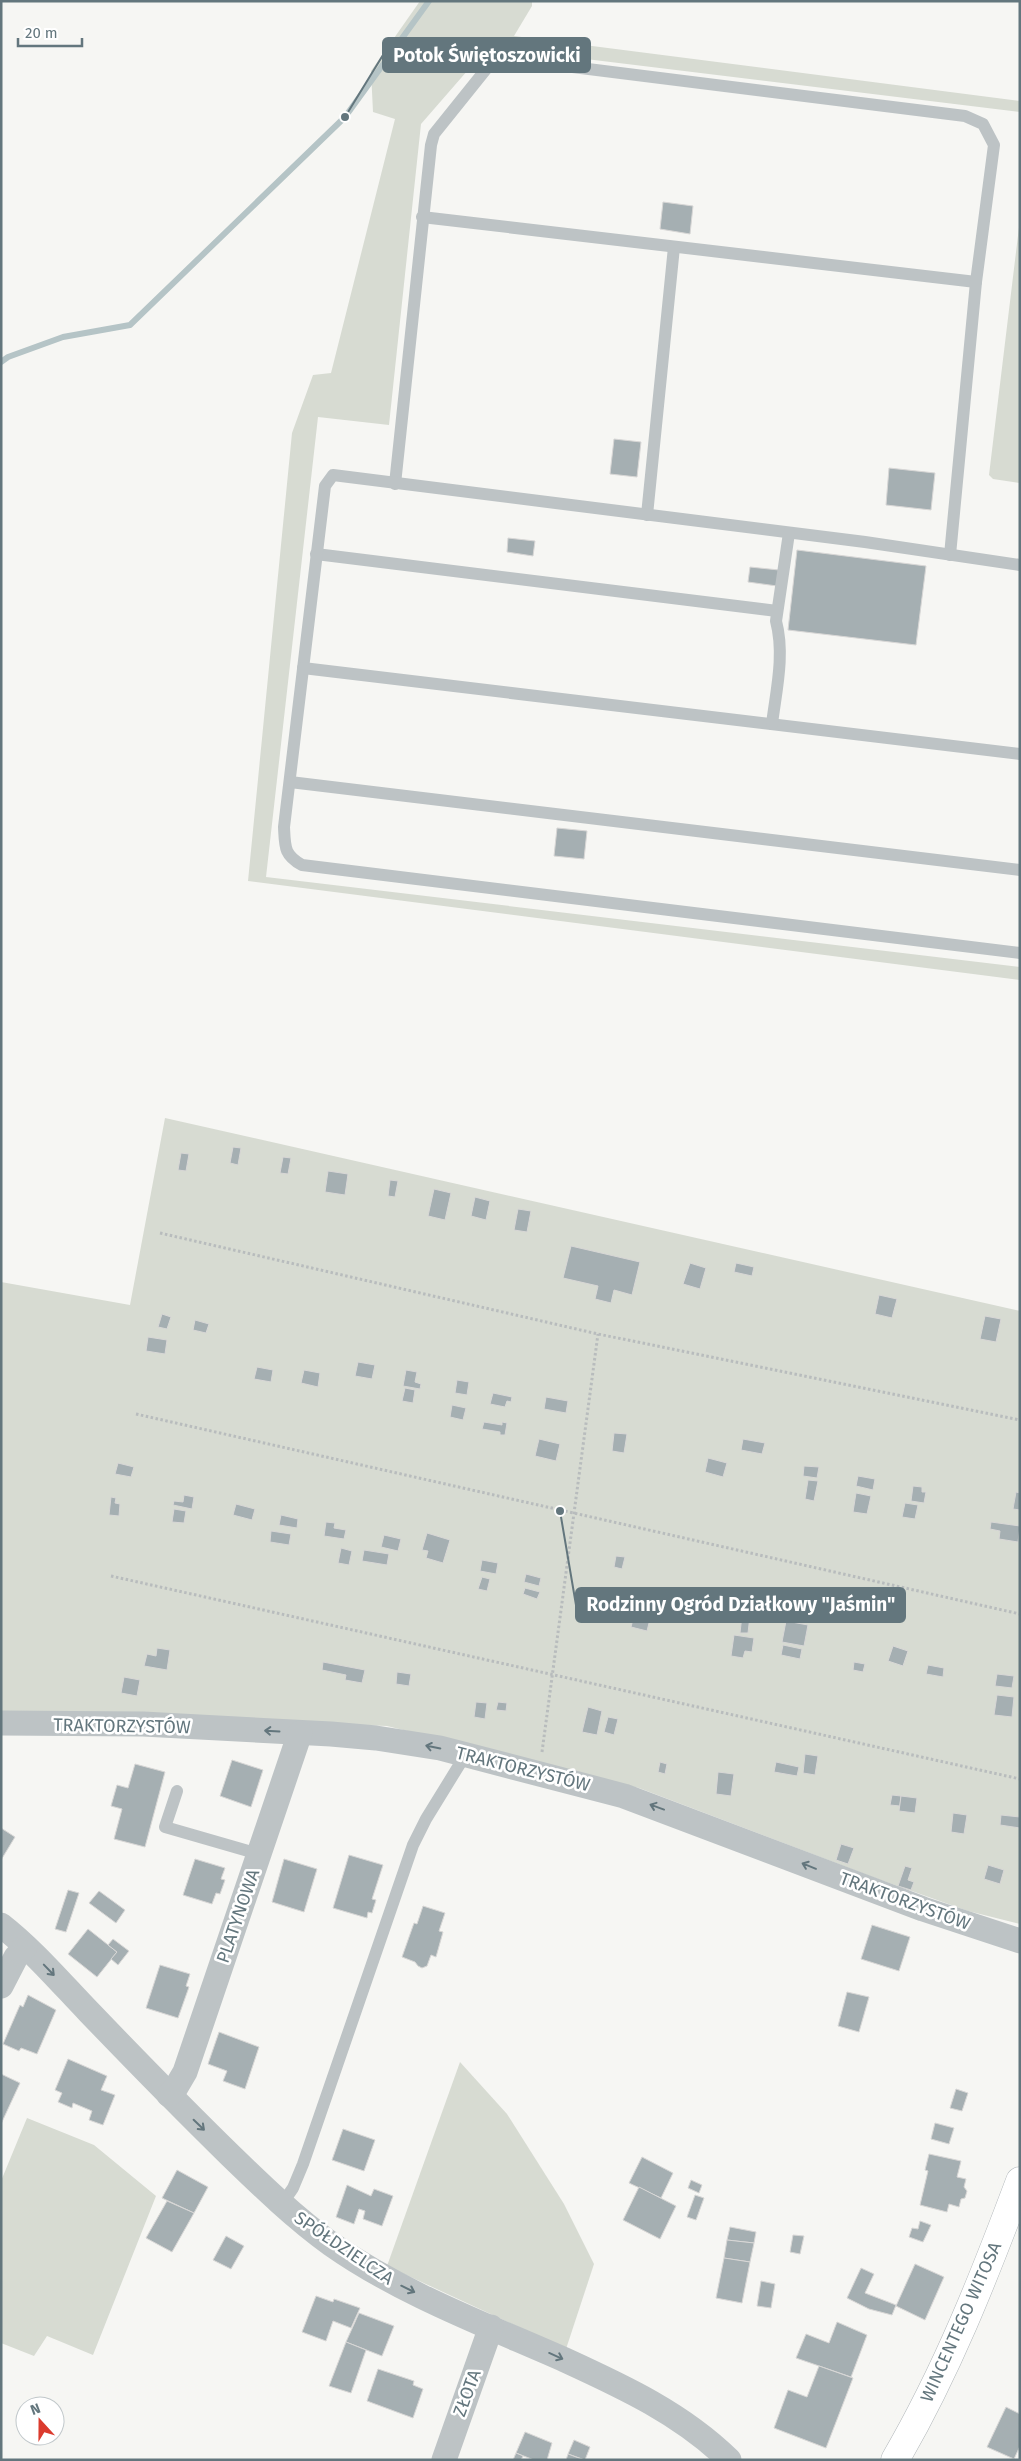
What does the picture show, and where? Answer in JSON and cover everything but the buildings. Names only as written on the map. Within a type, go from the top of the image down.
[{"type":"main road","name":"WINCENTEGO WITOSA","points":[[895,2460],[954,2349],[982,2284],[1020,2181]]},
{"type":"street","name":"TRAKTORZYSTÓW","points":[[1,1724],[143,1724],[376,1738],[427,1745],[538,1772],[651,1805],[885,1896],[1020,1941]]},
{"type":"street","name":"PLATYNOWA","points":[[169,2095],[185,2072],[300,1733]]},
{"type":"street","name":"SPÓŁDZIELCZA","points":[[1,1925],[25,1946],[169,2095],[282,2204],[331,2244],[378,2273],[649,2401],[699,2433],[729,2460]]},
{"type":"street","points":[[1,1986],[16,1956],[25,1946]]},
{"type":"street","name":"ZŁOTA","points":[[444,2460],[491,2327]]},
{"type":"lane","points":[[395,484],[422,217],[434,134],[487,68],[508,59],[518,60],[965,116],[982,124],[994,145],[976,282],[950,555]]},
{"type":"lane","points":[[422,217],[976,282]]},
{"type":"lane","points":[[647,515],[674,247]]},
{"type":"lane","points":[[1020,564],[333,475],[324,486],[284,828],[285,847],[291,858],[302,865],[1020,953]]},
{"type":"lane","points":[[772,724],[780,656],[779,633],[776,621],[789,533]]},
{"type":"lane","points":[[316,554],[777,611]]},
{"type":"lane","points":[[303,668],[1020,754]]},
{"type":"lane","points":[[290,782],[1020,870]]},
{"type":"lane","points":[[282,2204],[293,2188],[303,2164],[413,1844],[466,1754]]},
{"type":"lane","points":[[176,1791],[165,1827],[258,1854]]},
{"type":"path","points":[[160,1233],[598,1334],[1020,1420]]},
{"type":"path","points":[[538,1772],[553,1676],[598,1334]]},
{"type":"path","points":[[136,1414],[1020,1614]]},
{"type":"path","points":[[111,1576],[1020,1779]]},
{"type":"shaded area","points":[[420,1],[532,1],[532,6],[514,36],[1020,101],[1020,112],[488,47],[421,124],[389,425],[318,417],[266,877],[1020,967],[1020,980],[248,881],[292,433],[313,375],[331,373],[395,119],[373,112],[371,71]]},
{"type":"shaded area","points":[[1020,219],[1020,483],[993,479],[989,475]]},
{"type":"shaded area","points":[[165,1118],[1020,1311],[1020,1924],[968,1911],[878,1879],[639,1788],[387,1726],[1,1711],[1,1282],[130,1305]]},
{"type":"shaded area","points":[[460,2062],[507,2114],[564,2204],[594,2264],[566,2349],[387,2266]]},
{"type":"shaded area","points":[[27,2118],[94,2145],[156,2196],[93,2355],[47,2336],[34,2356],[1,2343],[1,2181]]},
{"type":"waterway","points":[[1,362],[8,357],[63,337],[130,325],[345,117],[429,1]]},
{"type":"place","name":"Potok Świętoszowicki","points":[[345,117]]},
{"type":"place","name":"Rodzinny Ogród Działkowy \"Jaśmin\"","points":[[560,1511]]}]
